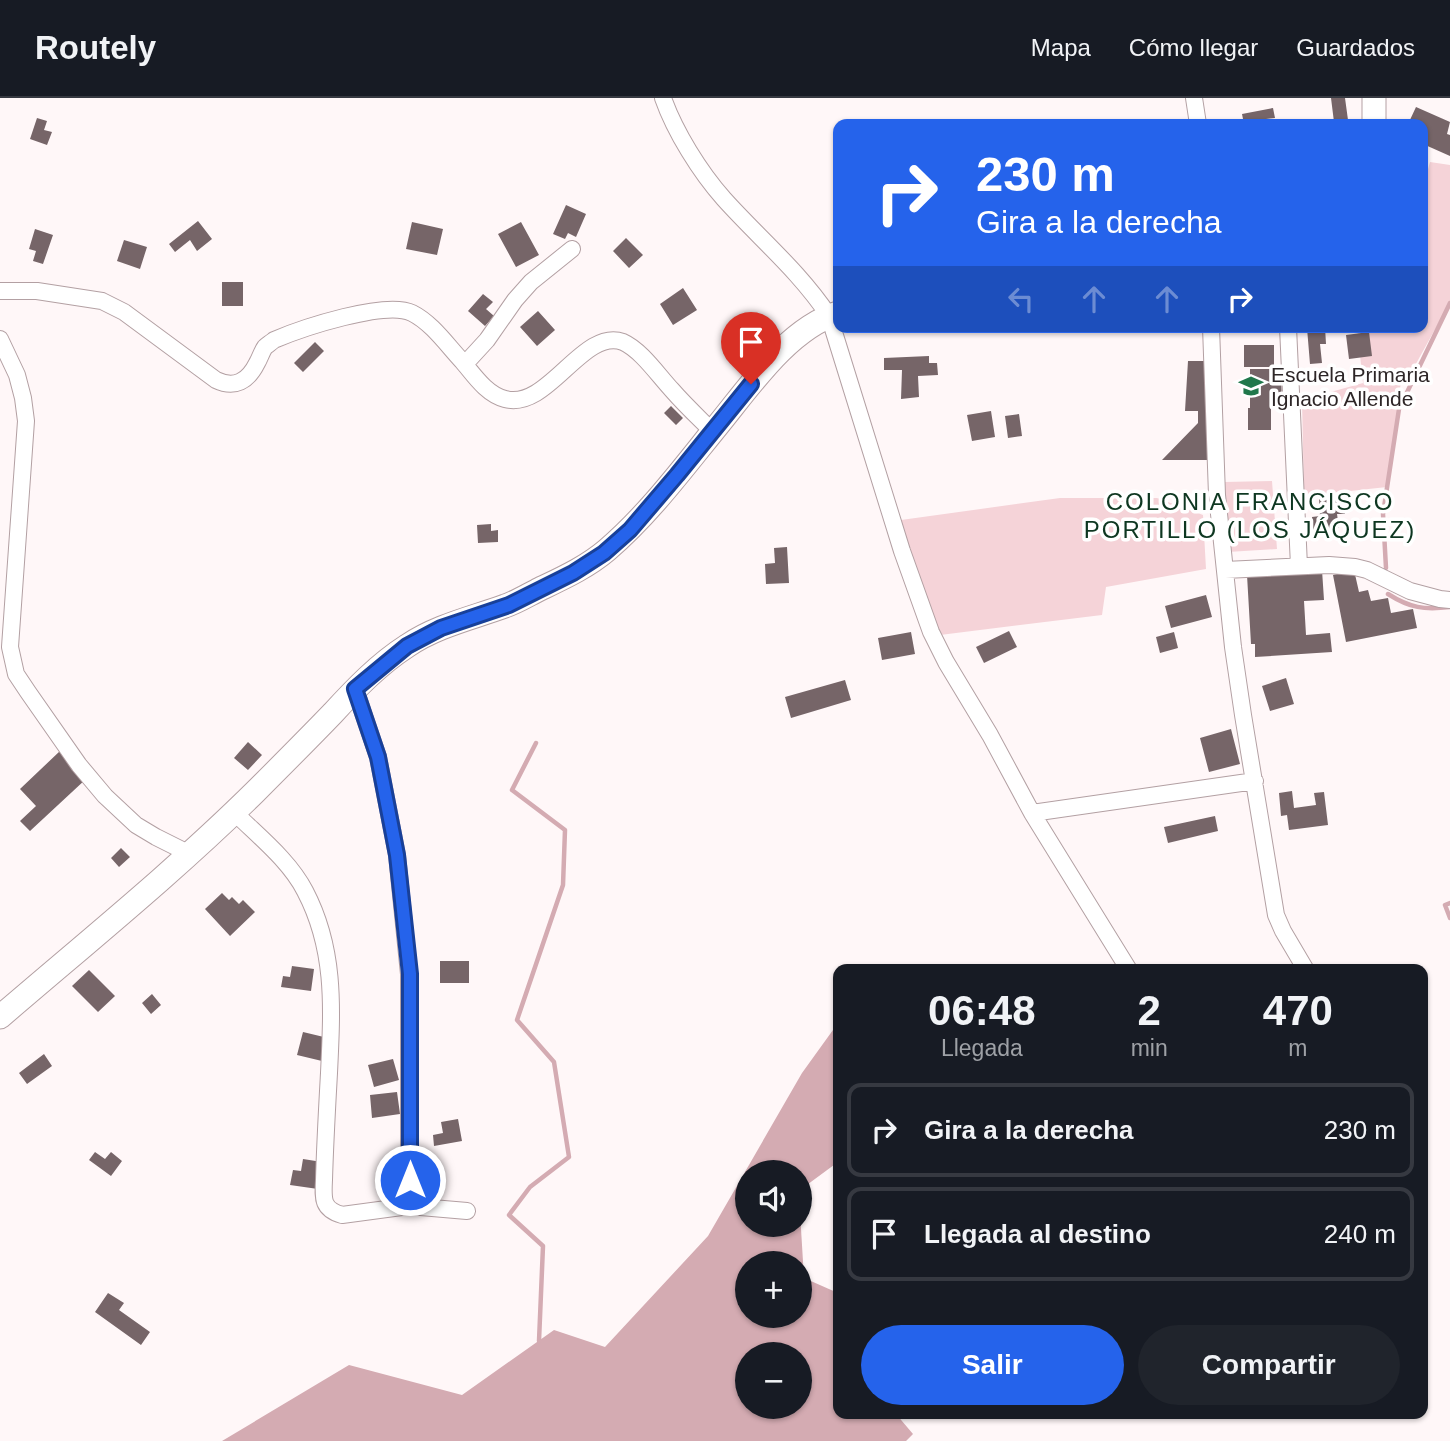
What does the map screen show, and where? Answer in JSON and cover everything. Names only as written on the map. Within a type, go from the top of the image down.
[{"type":"street","points":[[663,98],[670,118],[685,145],[723,198],[833,314]]},
{"type":"street","points":[[1194,98],[1197,119]]},
{"type":"street","points":[[1374,98],[1374,119]]},
{"type":"street","points":[[465,364],[531,282],[572,248]]},
{"type":"street","points":[[0,291],[37,291],[102,301],[124,312],[216,380],[234,385],[255,367],[266,346],[274,340],[344,318],[387,309],[413,313],[429,325],[484,386],[503,399],[517,400],[535,394],[597,344],[611,339],[625,343],[643,357],[713,432]]},
{"type":"street","points":[[0,1017],[190,854],[293,754],[355,689],[407,646],[441,628],[509,605],[573,573],[604,553],[630,530],[751,384],[787,345],[810,326],[833,315]]},
{"type":"street","points":[[839,333],[902,551],[931,632],[1032,813],[1125,964]]},
{"type":"street","points":[[1211,333],[1217,495],[1235,661],[1276,915],[1302,964]]},
{"type":"street","points":[[1288,333],[1299,566]]},
{"type":"street","points":[[0,339],[17,374],[26,421],[10,647],[16,674],[79,765],[112,803],[136,825],[190,854]]},
{"type":"street","points":[[1225,570],[1329,565],[1355,567],[1410,591],[1450,600]]},
{"type":"street","points":[[355,689],[378,757],[397,855],[410,974],[410,1206]]},
{"type":"street","points":[[1032,813],[1255,781]]},
{"type":"street","points":[[234,812],[287,864],[305,889],[325,944],[331,982],[324,1189],[327,1208],[342,1215],[410,1206],[467,1211]]},
{"type":"shaded area","points":[[1430,162],[1450,165],[1450,302],[1412,371],[1402,374],[1387,487],[1304,496],[1302,400],[1363,383],[1358,333],[1428,333]]},
{"type":"shaded area","points":[[1272,481],[1277,549],[1228,552],[1224,482]]},
{"type":"shaded area","points":[[1060,498],[1157,498],[1203,515],[1206,569],[1106,587],[1102,615],[940,635],[901,520]]},
{"type":"shaded area","points":[[833,1030],[833,1166],[812,1181],[812,1160],[752,1160],[802,1073]]},
{"type":"shaded area","points":[[735,1189],[735,1237],[802,1237],[802,1251],[735,1251],[735,1328],[812,1328],[812,1282],[833,1291],[833,1419],[900,1419],[913,1434],[906,1441],[222,1441],[349,1365],[462,1395],[554,1330],[605,1347],[708,1236]]},
{"type":"building","points":[[1331,98],[1345,98],[1348,119],[1334,119]]},
{"type":"building","points":[[1416,107],[1450,122],[1447,134],[1450,135],[1450,156],[1428,146],[1428,119],[1410,119]]},
{"type":"building","points":[[1273,108],[1275,118],[1243,119],[1242,114]]},
{"type":"building","points":[[37,118],[47,121],[44,130],[52,132],[47,145],[30,139]]},
{"type":"building","points":[[566,205],[586,214],[576,237],[568,233],[565,239],[553,234]]},
{"type":"building","points":[[198,221],[212,239],[197,251],[190,240],[175,252],[169,244]]},
{"type":"building","points":[[412,222],[443,229],[437,255],[406,249]]},
{"type":"building","points":[[521,222],[539,255],[516,267],[498,234]]},
{"type":"building","points":[[35,229],[53,235],[43,264],[33,261],[36,251],[29,249]]},
{"type":"building","points":[[626,238],[643,255],[629,268],[613,251]]},
{"type":"building","points":[[124,240],[147,247],[140,269],[117,261]]},
{"type":"building","points":[[222,282],[243,282],[243,306],[222,306]]},
{"type":"building","points":[[683,288],[697,310],[673,325],[660,304]]},
{"type":"building","points":[[483,294],[493,302],[486,309],[494,316],[485,326],[468,311]]},
{"type":"building","points":[[538,311],[555,330],[537,346],[520,327]]},
{"type":"building","points":[[1307,333],[1325,333],[1326,344],[1320,344],[1322,363],[1310,364]]},
{"type":"building","points":[[1369,333],[1372,356],[1349,359],[1346,335]]},
{"type":"building","points":[[315,342],[324,351],[303,372],[294,363]]},
{"type":"building","points":[[1244,345],[1274,345],[1274,367],[1244,367]]},
{"type":"building","points":[[929,356],[929,363],[937,363],[938,375],[918,376],[919,397],[901,399],[902,370],[884,370],[884,358]]},
{"type":"building","points":[[1188,361],[1210,361],[1210,460],[1162,460],[1198,423],[1198,411],[1185,411]]},
{"type":"building","points":[[1250,369],[1281,369],[1282,407],[1271,407],[1271,430],[1248,430]]},
{"type":"building","points":[[671,406],[683,418],[676,425],[664,413]]},
{"type":"building","points":[[991,411],[995,437],[972,441],[967,415]]},
{"type":"building","points":[[1019,414],[1022,436],[1008,438],[1005,416]]},
{"type":"building","points":[[1343,496],[1345,514],[1337,514],[1339,528],[1313,530],[1312,517],[1320,516],[1319,498]]},
{"type":"building","points":[[491,524],[491,531],[498,530],[498,542],[478,543],[477,525]]},
{"type":"building","points":[[787,547],[789,583],[766,584],[765,564],[775,563],[774,548]]},
{"type":"building","points":[[1322,570],[1324,600],[1304,601],[1306,635],[1330,633],[1332,652],[1255,657],[1255,644],[1251,644],[1247,575]]},
{"type":"building","points":[[1354,570],[1359,592],[1368,590],[1371,601],[1388,598],[1391,613],[1413,609],[1417,628],[1346,642],[1333,575]]},
{"type":"building","points":[[1206,595],[1212,617],[1171,628],[1165,606]]},
{"type":"building","points":[[1009,631],[1017,647],[984,663],[976,647]]},
{"type":"building","points":[[911,632],[915,654],[882,660],[878,638]]},
{"type":"building","points":[[1174,632],[1178,648],[1160,653],[1156,637]]},
{"type":"building","points":[[1286,678],[1294,704],[1270,711],[1262,686]]},
{"type":"building","points":[[845,680],[851,700],[791,718],[785,697]]},
{"type":"building","points":[[1231,729],[1240,764],[1209,772],[1200,738]]},
{"type":"building","points":[[248,742],[262,755],[248,770],[234,758]]},
{"type":"building","points":[[60,751],[86,779],[30,831],[20,821],[36,806],[20,789]]},
{"type":"building","points":[[1292,791],[1294,808],[1316,805],[1314,793],[1324,792],[1328,825],[1289,830],[1287,815],[1281,816],[1279,793]]},
{"type":"building","points":[[1215,816],[1218,831],[1168,843],[1164,827]]},
{"type":"building","points":[[121,848],[130,857],[119,867],[111,858]]},
{"type":"building","points":[[222,893],[239,904],[243,900],[255,912],[230,936],[205,909]]},
{"type":"building","points":[[440,961],[469,961],[469,983],[440,983]]},
{"type":"building","points":[[292,966],[314,969],[311,991],[281,987],[283,976],[290,977]]},
{"type":"building","points":[[89,970],[115,996],[98,1012],[72,986]]},
{"type":"building","points":[[152,994],[161,1005],[151,1014],[142,1003]]},
{"type":"building","points":[[303,1032],[328,1038],[322,1061],[297,1055]]},
{"type":"building","points":[[44,1054],[52,1066],[27,1084],[19,1073]]},
{"type":"building","points":[[393,1059],[399,1080],[374,1087],[368,1065]]},
{"type":"building","points":[[397,1092],[400,1114],[372,1118],[370,1095]]},
{"type":"building","points":[[458,1119],[462,1141],[434,1146],[433,1135],[443,1133],[441,1122]]},
{"type":"building","points":[[95,1152],[105,1159],[111,1152],[122,1161],[111,1176],[89,1160]]},
{"type":"building","points":[[303,1159],[322,1162],[318,1189],[290,1185],[293,1170],[301,1171]]},
{"type":"building","points":[[108,1293],[124,1303],[119,1310],[150,1332],[141,1345],[95,1312]]},
{"type":"waterway","points":[[1386,568],[1383,514],[1399,409],[1450,303]]},
{"type":"waterway","points":[[1388,594],[1417,607],[1450,607]]},
{"type":"waterway","points":[[536,743],[512,790],[565,830],[563,885],[517,1020],[554,1062],[569,1157],[530,1187],[509,1215],[543,1246],[539,1341]]},
{"type":"waterway","points":[[1450,903],[1445,905],[1450,918]]},
{"type":"place","name":"Escuela Primaria Ignacio Allende","points":[[1251,386]]},
{"type":"district","name":"COLONIA FRANCISCO PORTILLO (LOS JÁQUEZ)","points":[[1250,515]]},
{"type":"route","points":[[410,1180],[410,974],[397,855],[378,757],[355,689],[407,646],[441,628],[509,605],[573,573],[604,553],[630,530],[751,384]]}]
